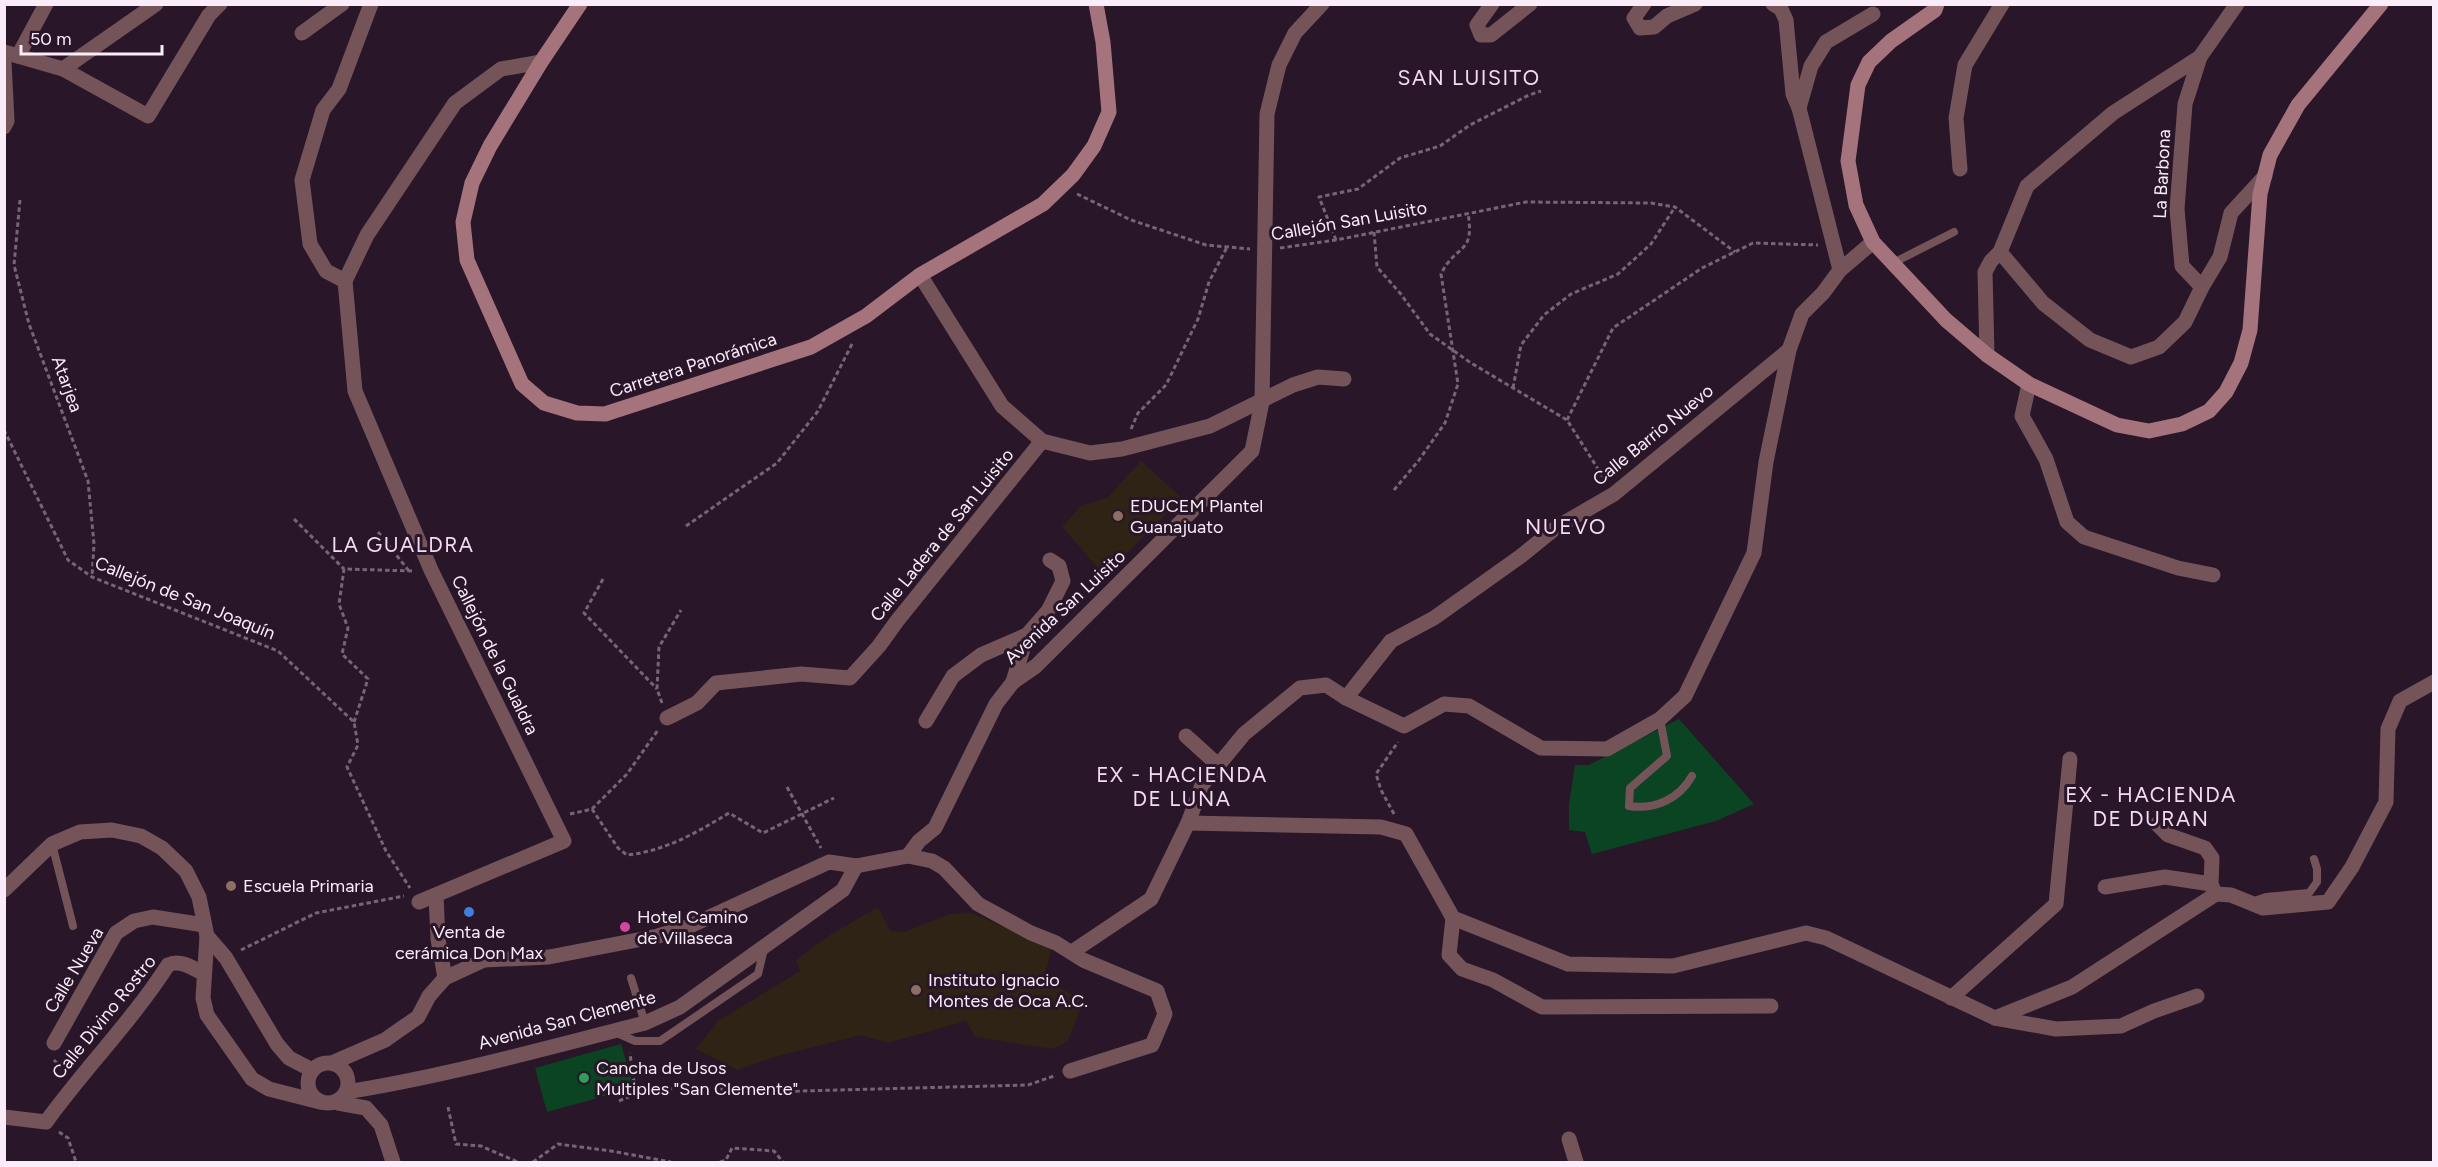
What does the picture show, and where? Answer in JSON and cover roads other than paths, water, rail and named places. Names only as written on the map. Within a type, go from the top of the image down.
[{"type":"street","points":[[4,127],[7,121],[9,57],[46,4]]},
{"type":"street","points":[[63,69],[156,4]]},
{"type":"street","points":[[9,57],[63,69],[148,116],[209,15],[220,4]]},
{"type":"street","points":[[302,33],[342,4]]},
{"type":"street","points":[[371,4],[339,90],[323,110],[302,180],[310,244],[326,271],[345,281],[367,235],[455,104],[501,69],[541,62]]},
{"type":"street","name":"Carretera Panorámica","points":[[580,4],[541,62],[490,146],[472,183],[463,222],[467,260],[522,384],[544,403],[577,413],[605,414],[811,346],[866,316],[920,275],[1043,204],[1073,175],[1094,146],[1109,111],[1096,4]]},
{"type":"street","name":"Avenida San Luisito","points":[[908,856],[919,841],[935,828],[996,704],[1013,682],[1036,666],[1252,451],[1262,402],[1267,114],[1279,65],[1295,33],[1322,4]]},
{"type":"street","points":[[1492,4],[1477,25],[1482,35],[1491,35],[1530,4]]},
{"type":"street","points":[[1644,4],[1634,18],[1640,28],[1654,27],[1667,16],[1695,4]]},
{"type":"street","points":[[1773,4],[1781,9],[1786,20],[1793,94],[1799,108],[1840,270]]},
{"type":"street","points":[[1937,4],[1935,10],[1891,40],[1869,62],[1858,85],[1848,161],[1856,205],[1873,242],[1946,320],[1987,355],[2029,384],[2117,425],[2149,431],[2182,424],[2210,411],[2226,392],[2241,363],[2250,330],[2260,195],[2270,155],[2298,105],[2381,4]]},
{"type":"street","points":[[1960,169],[1956,118],[1965,65],[2002,4]]},
{"type":"street","points":[[1987,355],[1985,272],[2000,252],[2027,186],[2112,113],[2200,57],[2233,6]]},
{"type":"street","points":[[1799,108],[1811,66],[1826,42],[1873,14]]},
{"type":"street","name":"La Barbona","points":[[2200,57],[2185,104],[2177,209],[2182,266],[2202,287]]},
{"type":"street","points":[[2000,252],[2043,303],[2090,340],[2131,357],[2159,347],[2185,322],[2202,287],[2220,258],[2231,213],[2265,176]]},
{"type":"street","points":[[1072,952],[1151,900],[1188,823],[1202,785],[1244,734],[1300,688],[1326,685],[1346,698],[1404,726],[1444,704],[1469,706],[1541,748],[1607,749],[1660,719],[1684,696],[1754,553],[1766,462],[1789,350],[1802,314],[1823,293],[1840,270],[1873,242]]},
{"type":"street","points":[[920,275],[1002,406],[1042,441],[1090,453],[1122,449],[1210,426],[1293,385],[1318,377],[1344,379]]},
{"type":"street","name":"Callejón de la Gualdra","points":[[345,281],[355,391],[431,570],[564,841],[435,895]]},
{"type":"street","name":"Calle Barrio Nuevo","points":[[1346,698],[1391,641],[1434,618],[1557,527],[1614,494],[1789,350]]},
{"type":"street","points":[[2029,384],[2022,416],[2046,459],[2067,522],[2084,537],[2178,568],[2213,575]]},
{"type":"street","name":"Calle Ladera de San Luisito","points":[[667,718],[697,704],[716,683],[801,674],[850,678],[879,646],[1042,441]]},
{"type":"street","points":[[1013,682],[1027,635],[1048,611],[1063,581],[1059,567],[1050,560]]},
{"type":"street","points":[[926,721],[953,676],[981,655],[1027,635]]},
{"type":"street","points":[[2105,887],[2165,877],[2213,889],[2263,908],[2328,902],[2352,867],[2386,802],[2388,729],[2400,701],[2433,682]]},
{"type":"street","points":[[1186,736],[1217,764]]},
{"type":"street","points":[[1951,998],[2055,904],[2070,759]]},
{"type":"street","points":[[1188,823],[1381,827],[1406,834],[1453,918],[1449,956],[1462,969],[1493,980],[1542,1007],[1772,1006]]},
{"type":"street","points":[[2157,824],[2168,835],[2205,848],[2212,858],[2213,889]]},
{"type":"street","points":[[4,890],[52,844],[80,832],[112,830],[141,836],[162,848],[186,871],[199,897],[206,931],[203,998],[207,1015],[252,1079],[269,1089],[320,1102],[342,1097],[366,1108],[381,1125],[393,1162]]},
{"type":"street","points":[[320,1102],[311,1095],[308,1088],[308,1078],[312,1070],[319,1065],[332,1063],[386,1040],[418,1017],[429,996],[445,978],[484,960],[549,957],[658,936],[690,926],[829,862],[856,866],[908,856],[932,861],[945,868],[978,904],[1072,952],[1083,960],[1157,991],[1165,1014],[1152,1045],[1070,1071]]},
{"type":"street","name":"Avenida San Clemente","points":[[342,1097],[645,1023],[680,1007],[843,890],[856,866]]},
{"type":"street","points":[[1995,1018],[2072,987],[2213,889]]},
{"type":"street","points":[[419,902],[435,895],[438,939],[445,978]]},
{"type":"street","name":"Calle Nueva","points":[[54,1043],[116,933],[134,921],[153,917],[206,931]]},
{"type":"street","points":[[1453,918],[1568,964],[1673,966],[1806,933],[1826,938],[1995,1018],[2056,1029],[2121,1026],[2154,1011],[2197,996]]},
{"type":"street","points":[[206,931],[226,958],[277,1044],[289,1058],[312,1070]]},
{"type":"street","name":"Calle Divino Rostro","points":[[4,1117],[46,1122],[76,1081],[144,1003],[168,965],[174,962],[181,963],[204,974]]},
{"type":"street","points":[[332,1063],[346,1073],[348,1080],[342,1097]]},
{"type":"street","points":[[1569,1139],[1576,1162]]},
{"type":"lane","points":[[1893,263],[1954,232]]},
{"type":"lane","points":[[1660,719],[1667,756],[1630,788],[1629,806],[1647,808],[1683,791],[1692,776]]},
{"type":"lane","points":[[52,844],[73,926]]},
{"type":"lane","points":[[2249,902],[2266,897],[2308,893],[2318,882],[2314,859]]},
{"type":"lane","points":[[614,1031],[635,1041],[660,1041],[758,974],[764,946]]},
{"type":"lane","points":[[631,978],[645,1023]]},
{"type":"place","name":"EDUCEM Plantel Guanajuato","points":[[1118,516]]},
{"type":"place","name":"Escuela Primaria","points":[[231,886]]},
{"type":"place","name":"Venta de cerámica Don Max","points":[[469,912]]},
{"type":"place","name":"Hotel Camino de Villaseca","points":[[625,927]]},
{"type":"place","name":"Instituto Ignacio Montes de Oca A.C.","points":[[916,990]]},
{"type":"place","name":"Cancha de Usos Multiples \"San Clemente\"","points":[[584,1078]]},
{"type":"district","name":"SAN LUISITO","points":[[1469,78]]},
{"type":"district","name":"NUEVO","points":[[1566,527]]},
{"type":"district","name":"LA GUALDRA","points":[[403,545]]},
{"type":"district","name":"EX - HACIENDA DE LUNA","points":[[1182,787]]},
{"type":"district","name":"EX - HACIENDA DE DURAN","points":[[2151,807]]}]
